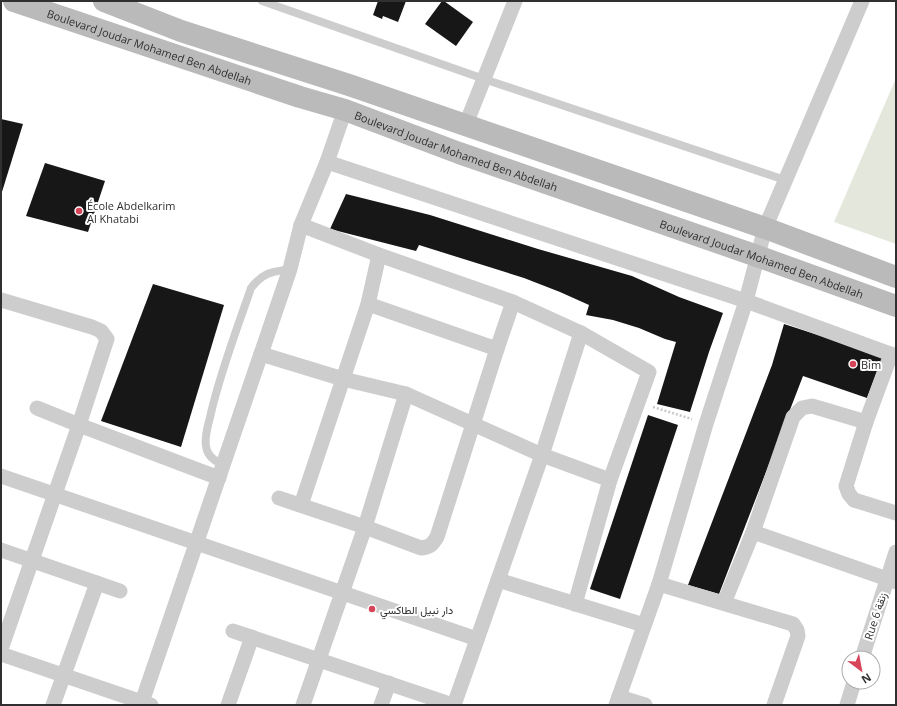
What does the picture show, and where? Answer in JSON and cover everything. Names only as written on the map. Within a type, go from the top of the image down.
[{"type":"main road","name":"Boulevard Joudar Mohamed Ben Abdellah","points":[[14,1],[300,97],[345,110],[459,153],[757,256],[896,306]]},
{"type":"main road","points":[[104,1],[182,31],[466,124],[765,228],[896,277]]},
{"type":"street","points":[[466,124],[515,1]]},
{"type":"street","points":[[645,705],[617,701],[659,584],[706,424],[746,301],[765,228],[862,1]]},
{"type":"street","points":[[1,654],[145,704],[196,543],[290,269],[302,225],[327,162],[345,110]]},
{"type":"street","points":[[327,162],[746,301],[894,355],[866,422],[846,486],[848,494],[854,500],[896,513]]},
{"type":"street","points":[[302,225],[380,255],[513,302],[581,333],[649,372],[610,480],[575,604]]},
{"type":"street","points":[[301,505],[368,304],[380,255]]},
{"type":"street","points":[[1,300],[92,327],[101,331],[107,339],[79,425],[1,649]]},
{"type":"street","points":[[279,498],[365,526],[421,548],[432,545],[437,537],[513,302]]},
{"type":"street","points":[[368,304],[497,349]]},
{"type":"street","points":[[233,631],[453,705],[542,454],[581,333]]},
{"type":"street","points":[[261,354],[343,379],[406,394],[542,454],[610,480]]},
{"type":"street","points":[[303,705],[365,526],[406,394]]},
{"type":"street","points":[[724,603],[753,532],[794,417],[802,408],[812,406],[866,422]]},
{"type":"street","points":[[37,408],[79,425],[221,472]]},
{"type":"street","points":[[1,476],[477,639]]},
{"type":"street","points":[[753,532],[891,580]]},
{"type":"street","points":[[1,550],[120,590]]},
{"type":"street","name":"Rue 6 زنقة","points":[[865,650],[891,580],[896,552]]},
{"type":"street","points":[[498,580],[644,625]]},
{"type":"street","points":[[53,705],[97,583]]},
{"type":"street","points":[[659,584],[793,624],[797,630],[798,636],[774,705]]},
{"type":"street","points":[[228,705],[252,637]]},
{"type":"street","points":[[381,705],[389,683]]},
{"type":"street","points":[[847,705],[852,690]]},
{"type":"lane","points":[[262,1],[484,79],[786,180]]},
{"type":"lane","points":[[221,472],[208,453],[206,445],[207,431],[217,390],[251,288],[259,279],[271,273],[290,269]]},
{"type":"path","points":[[638,402],[706,424]]},
{"type":"shaded area","points":[[896,78],[896,244],[834,222]]},
{"type":"building","points":[[378,1],[406,1],[398,22],[383,16],[382,19],[373,15]]},
{"type":"building","points":[[442,1],[473,22],[456,46],[425,24]]},
{"type":"building","points":[[1,119],[23,124],[1,195]]},
{"type":"building","points":[[45,163],[105,181],[88,232],[26,216]]},
{"type":"building","points":[[346,194],[430,215],[538,249],[632,276],[679,297],[723,313],[690,412],[657,404],[676,342],[613,320],[586,315],[589,305],[524,278],[419,245],[416,251],[330,229]]},
{"type":"building","points":[[153,284],[224,305],[181,447],[101,421]]},
{"type":"building","points":[[784,324],[883,356],[867,398],[803,376],[719,594],[688,585],[772,365]]},
{"type":"building","points":[[648,415],[678,425],[620,599],[590,589]]},
{"type":"place","name":"École Abdelkarim Al Khatabi","points":[[79,211]]},
{"type":"place","name":"Bim","points":[[853,364]]},
{"type":"place","name":"دار نبيل الطاكسي","points":[[372,609]]}]
